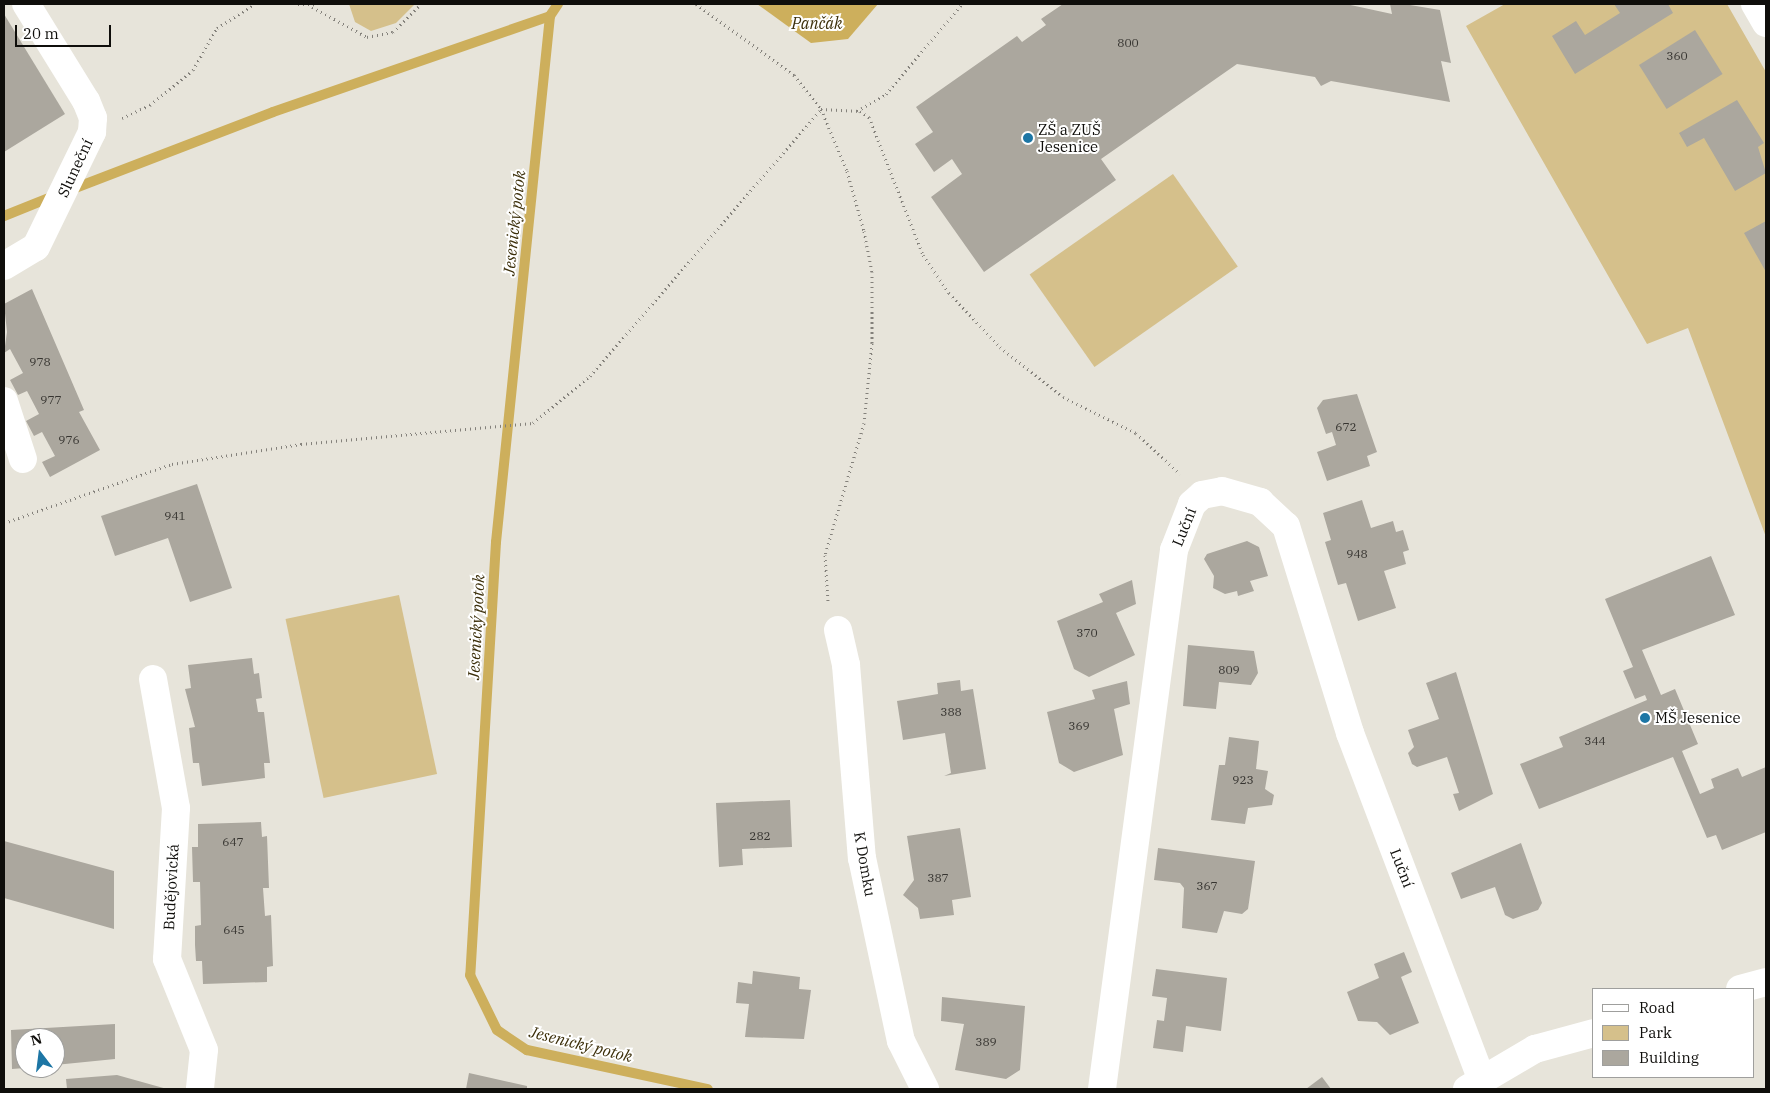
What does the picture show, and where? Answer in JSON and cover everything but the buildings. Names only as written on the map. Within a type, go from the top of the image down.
[{"type":"street","name":"Sluneční","points":[[4,266],[36,247],[92,132],[93,118],[86,101],[26,4]]},
{"type":"street","points":[[1755,4],[1766,23]]},
{"type":"street","points":[[4,401],[23,459]]},
{"type":"street","name":"Luční","points":[[1102,1089],[1174,550],[1192,504],[1202,494],[1238,494],[1260,502],[1286,526],[1350,734],[1474,1084]]},
{"type":"street","name":"K Domku","points":[[838,630],[846,665],[862,858],[901,1041],[925,1089]]},
{"type":"street","name":"Budějovická","points":[[153,680],[176,808],[167,959],[204,1050],[200,1089]]},
{"type":"street","points":[[1744,988],[1766,982]]},
{"type":"street","points":[[1474,1084],[1535,1049],[1592,1033]]},
{"type":"path","points":[[92,132],[150,105],[192,70],[217,28],[255,4]]},
{"type":"path","points":[[298,4],[314,5],[367,37],[393,32],[421,4]]},
{"type":"path","points":[[696,4],[794,76],[821,109],[847,171],[872,272],[872,343],[864,423],[825,556],[826,596],[838,630]]},
{"type":"path","points":[[857,112],[886,94],[962,4]]},
{"type":"path","points":[[821,109],[857,112],[869,117],[922,256],[958,304],[1012,360],[1063,397],[1136,433],[1202,494]]},
{"type":"path","points":[[4,523],[172,464],[301,444],[533,423],[590,376],[821,109]]},
{"type":"green space","points":[[349,4],[415,4],[396,23],[371,31],[355,22]]},
{"type":"green space","points":[[1505,4],[1727,4],[1766,72],[1766,537],[1688,328],[1647,344],[1466,26]]},
{"type":"green space","points":[[1173,174],[1238,267],[1094,367],[1030,274]]},
{"type":"green space","points":[[399,595],[437,774],[324,798],[286,619]]},
{"type":"water","name":"Pančák","points":[[757,4],[878,4],[848,39],[811,43]]},
{"type":"waterway","name":"Jesenický potok","points":[[558,4],[550,16],[496,542],[470,975],[497,1030],[527,1050],[708,1089]]},
{"type":"waterway","points":[[70,190],[273,112],[550,16]]},
{"type":"waterway","points":[[4,216],[54,196]]},
{"type":"place","name":"ZŠ a ZUŠ Jesenice","points":[[1028,138]]},
{"type":"place","name":"MŠ Jesenice","points":[[1645,718]]}]
